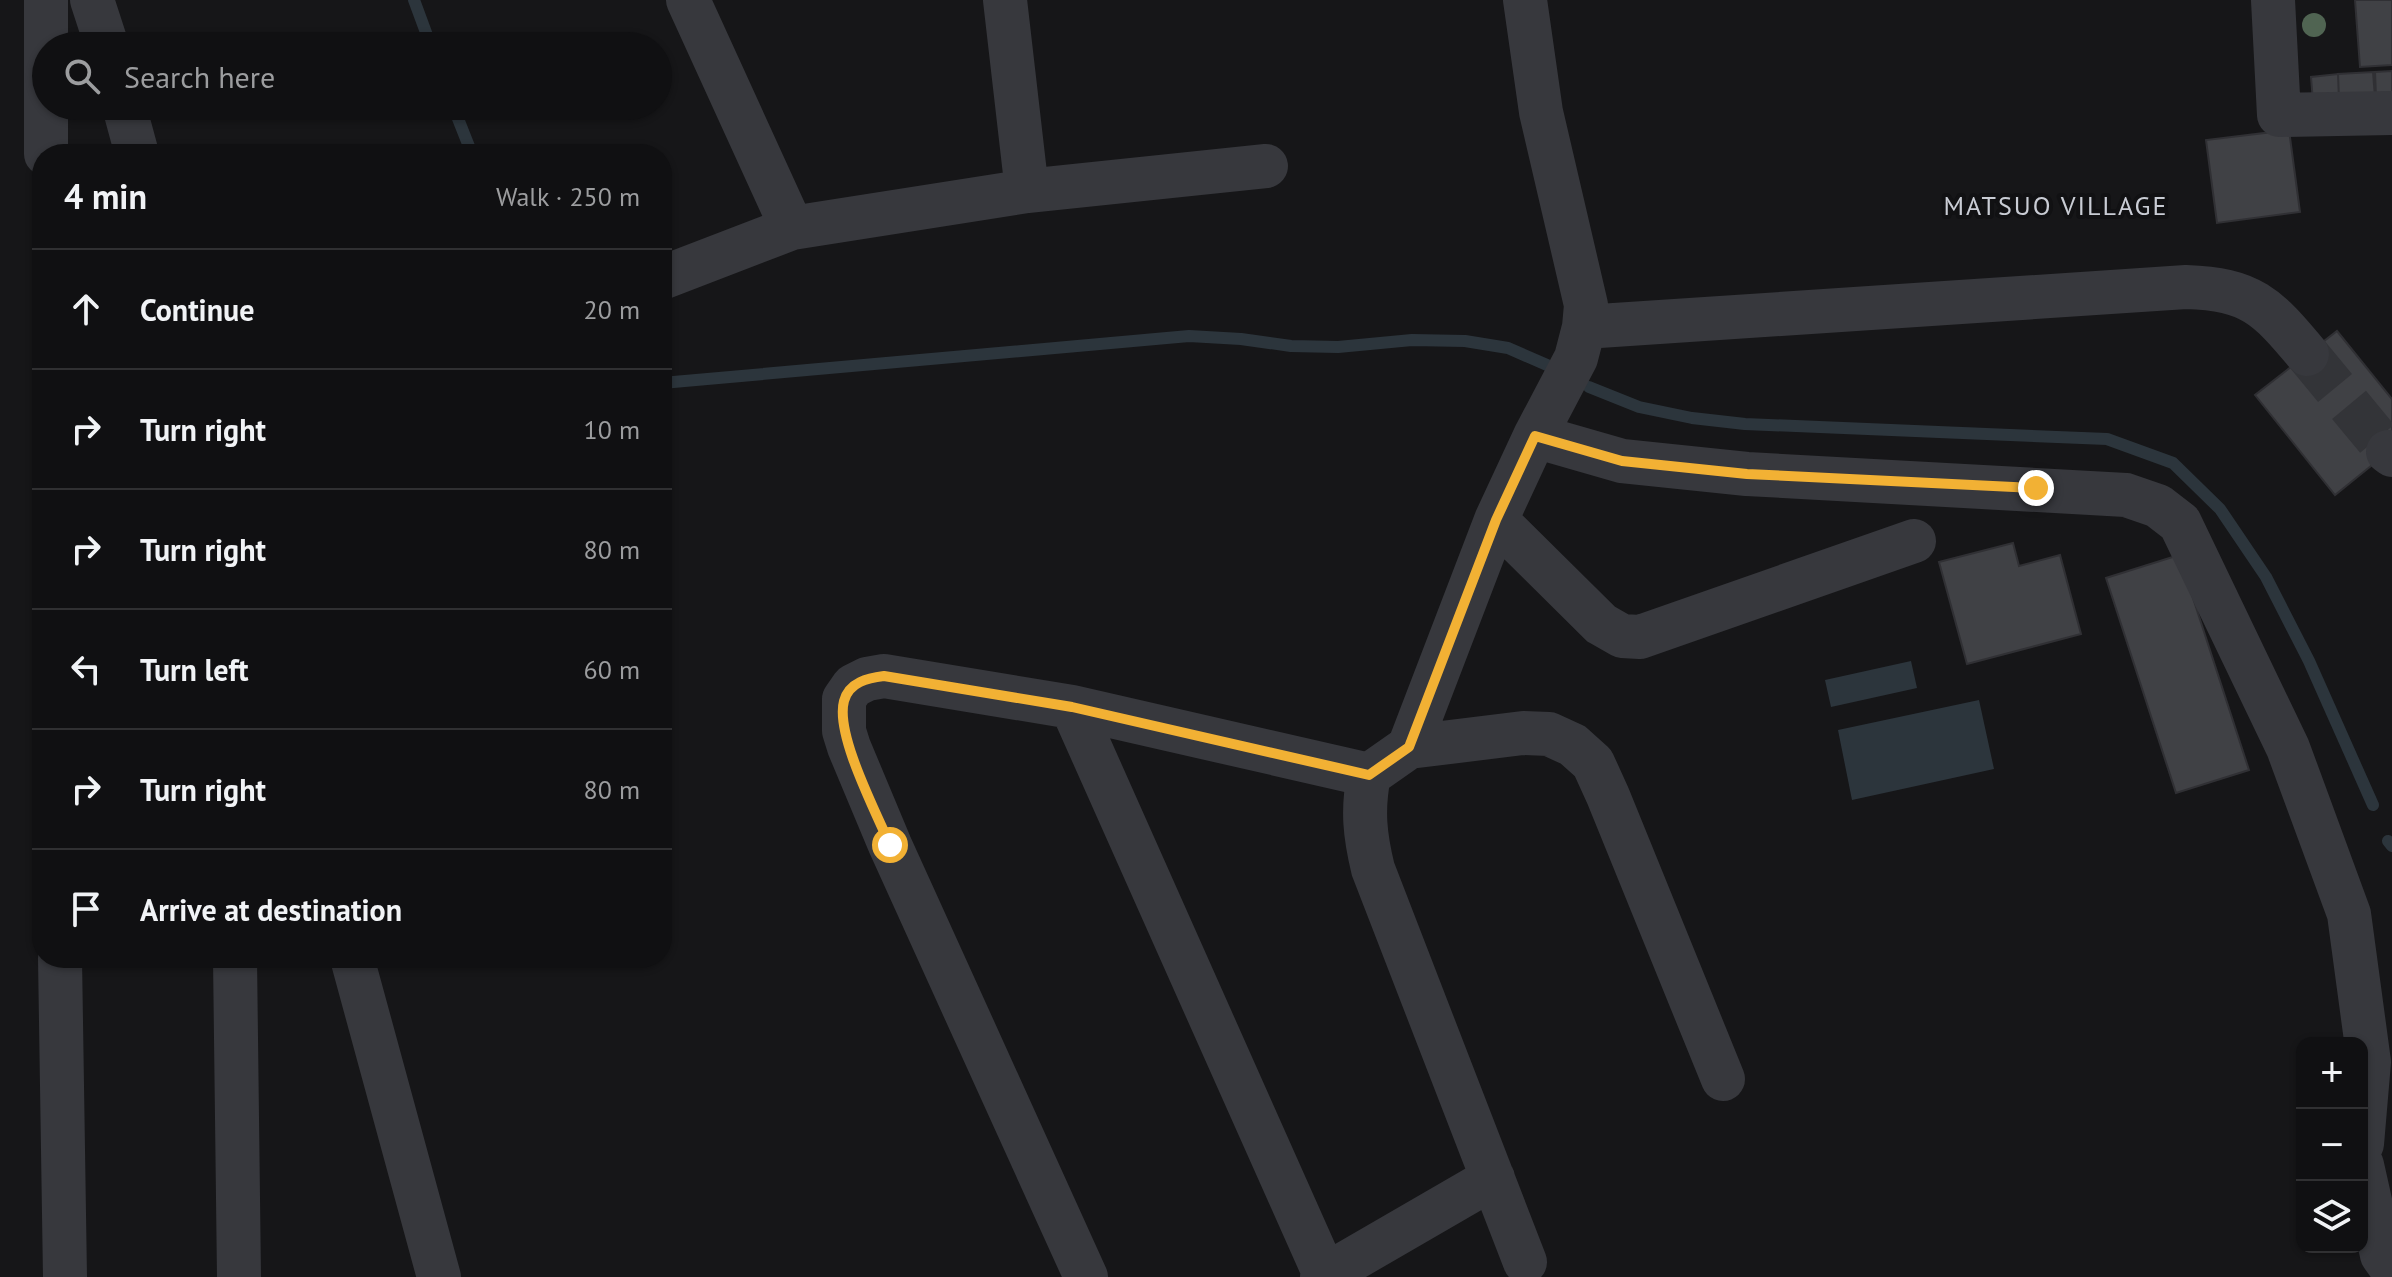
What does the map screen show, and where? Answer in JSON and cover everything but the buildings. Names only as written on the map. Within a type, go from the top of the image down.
[{"type":"street","points":[[46,0],[46,32]]},
{"type":"street","points":[[92,0],[102,32]]},
{"type":"street","points":[[688,0],[792,228]]},
{"type":"street","points":[[1005,0],[1027,191]]},
{"type":"street","points":[[1409,747],[1496,520],[1576,358],[1584,327],[1586,305],[1541,112],[1525,0]]},
{"type":"street","points":[[2273,0],[2279,115],[2392,113]]},
{"type":"street","points":[[46,120],[46,144]]},
{"type":"street","points":[[128,120],[134,144]]},
{"type":"street","points":[[672,274],[792,228],[1027,191],[1266,166]]},
{"type":"street","points":[[1584,327],[2123,290],[2221,288],[2251,300],[2276,317],[2307,354]]},
{"type":"street","points":[[1535,436],[1622,461],[1747,474],[2126,495],[2158,506],[2180,523],[2288,748],[2349,914],[2369,1062],[2365,1109]]},
{"type":"street","points":[[1496,520],[1601,624],[1622,636],[1640,637],[1914,541]]},
{"type":"street","points":[[1086,1277],[890,845],[849,747],[843,714],[844,699],[853,686],[884,676],[1072,707],[1369,775]]},
{"type":"street","points":[[1072,707],[1323,1276],[1493,1178]]},
{"type":"street","points":[[1525,1262],[1373,869],[1364,833],[1363,803],[1369,775],[1409,747],[1523,733],[1549,734],[1573,745],[1593,763],[1608,796],[1723,1079]]},
{"type":"street","points":[[60,968],[65,1277]]},
{"type":"street","points":[[235,968],[239,1277]]},
{"type":"street","points":[[355,968],[439,1277]]},
{"type":"street","points":[[406,1161],[408,1277]]},
{"type":"street","points":[[2366,1181],[2382,1255],[2392,1269]]},
{"type":"shaded area","points":[[1911,661],[1917,688],[1831,707],[1825,680]]},
{"type":"shaded area","points":[[1979,700],[1994,769],[1852,800],[1838,730]]},
{"type":"waterway","points":[[414,0],[426,32]]},
{"type":"waterway","points":[[459,120],[468,144]]},
{"type":"waterway","points":[[672,382],[1189,336],[1291,346],[1338,347],[1412,340],[1465,341],[1508,348],[1547,365]]},
{"type":"waterway","points":[[1589,387],[1639,407],[1692,418],[1745,424],[2107,439],[2173,463],[2220,509],[2266,577],[2309,661],[2373,805]]},
{"type":"waterway","points":[[2388,841],[2392,846]]},
{"type":"tunnel","points":[[2307,354],[2388,452]]},
{"type":"district","name":"MATSUO VILLAGE","points":[[2056,205]]},
{"type":"route","points":[[890,845],[849,747],[843,714],[844,699],[853,686],[884,676],[1072,707],[1369,775],[1409,747],[1496,520],[1535,436],[1622,461],[1747,474],[2036,488]]}]
